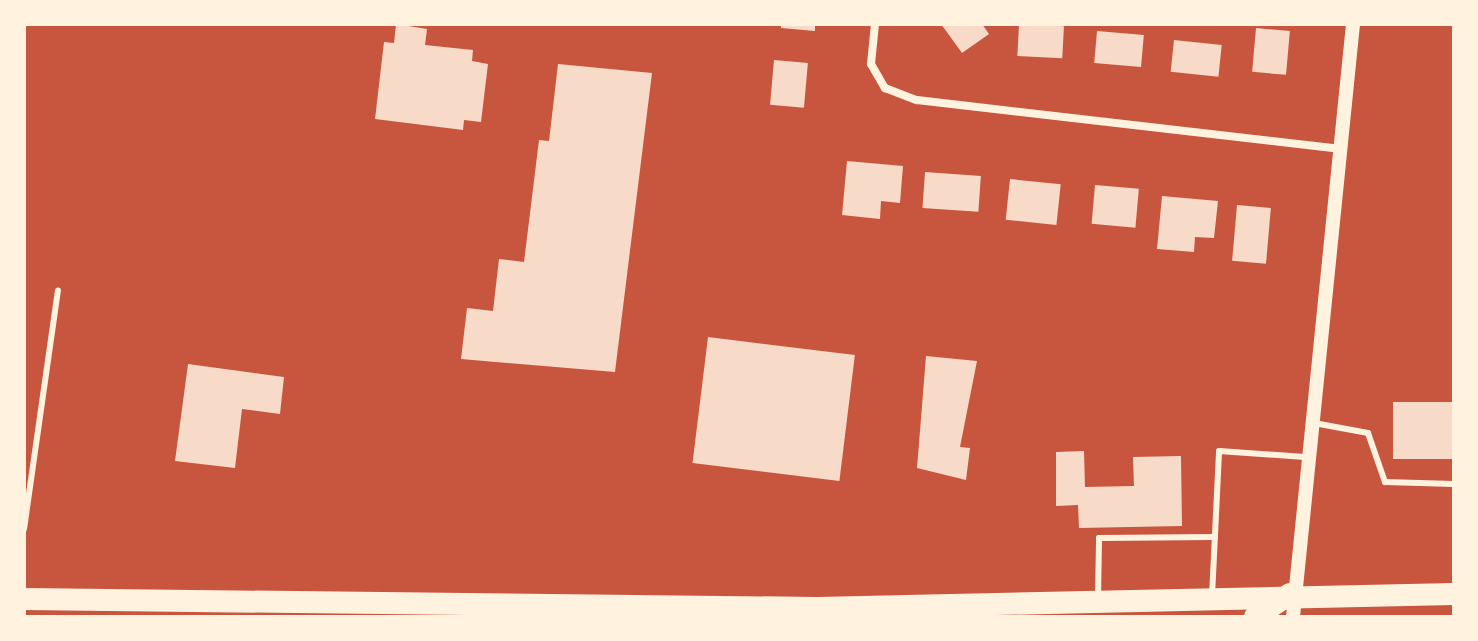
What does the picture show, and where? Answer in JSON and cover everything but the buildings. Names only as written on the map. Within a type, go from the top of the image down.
[{"type":"highway","points":[[24,599],[817,608],[1290,594],[1454,594]]},
{"type":"highway","points":[[1255,617],[1290,594]]},
{"type":"highway","points":[[781,617],[817,608]]},
{"type":"street","points":[[875,24],[871,64],[885,88],[917,100],[1339,149]]},
{"type":"street","points":[[1293,617],[1290,594],[1353,24]]},
{"type":"lane","points":[[24,529],[58,290]]},
{"type":"lane","points":[[1309,423],[1368,433],[1385,482],[1454,484]]},
{"type":"lane","points":[[1212,596],[1219,451],[1305,457]]},
{"type":"lane","points":[[1098,599],[1099,538],[1215,537]]}]
